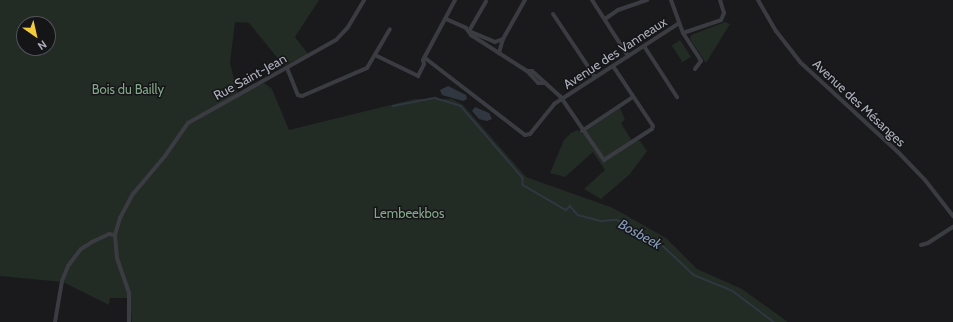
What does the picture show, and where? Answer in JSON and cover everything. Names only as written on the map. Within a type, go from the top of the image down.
[{"type":"street","name":"Rue Saint-Jean","points":[[129,322],[128,289],[117,258],[116,235],[124,209],[148,175],[165,156],[188,123],[336,40],[348,27],[364,0]]},
{"type":"street","points":[[375,55],[415,77],[418,76],[424,64],[425,58],[455,0]]},
{"type":"street","points":[[499,53],[503,39],[525,0]]},
{"type":"street","points":[[592,0],[628,56]]},
{"type":"street","points":[[605,19],[618,10],[647,0]]},
{"type":"street","points":[[671,0],[678,23],[701,61],[695,69]]},
{"type":"street","points":[[683,33],[721,20],[724,13],[720,0]]},
{"type":"street","name":"Avenue des Mésanges","points":[[758,0],[776,31],[796,57],[898,152],[941,199],[953,216]]},
{"type":"street","points":[[469,31],[486,2]]},
{"type":"street","points":[[553,14],[595,77]]},
{"type":"street","points":[[446,18],[469,31],[495,42]]},
{"type":"street","name":"Avenue des Vanneaux","points":[[425,58],[525,135],[530,134],[552,105],[678,23]]},
{"type":"street","points":[[287,68],[298,95],[302,96],[367,68],[390,30]]},
{"type":"street","points":[[469,31],[471,35],[527,71],[538,83],[543,83],[562,98],[582,131],[602,159],[607,159],[652,129],[653,126],[613,66]]},
{"type":"street","points":[[491,48],[495,42],[503,39]]},
{"type":"street","points":[[644,46],[677,97]]},
{"type":"street","points":[[582,131],[634,97]]},
{"type":"street","points":[[921,245],[928,243],[953,227]]},
{"type":"street","points":[[55,322],[62,281],[68,266],[82,249],[92,242],[109,234],[116,235]]},
{"type":"green space","name":"Lembeekbos","points":[[0,0],[319,0],[295,37],[308,54],[284,66],[249,23],[235,22],[230,63],[238,95],[263,82],[272,89],[289,130],[415,99],[452,99],[463,105],[526,177],[613,208],[666,238],[697,269],[742,289],[788,322],[132,322],[130,298],[110,298],[109,305],[63,282],[0,276]]},
{"type":"green space","points":[[725,22],[730,24],[706,63],[690,39],[691,35]]},
{"type":"green space","points":[[680,40],[691,57],[683,62],[672,45]]},
{"type":"green space","points":[[620,108],[625,120],[621,123],[632,141],[640,141],[647,151],[630,174],[601,199],[584,189],[605,170],[593,152],[565,177],[550,173],[564,140],[571,133],[578,130],[582,134]]},
{"type":"shaded area","points":[[448,86],[466,95],[467,99],[463,101],[442,95],[440,90]]},
{"type":"shaded area","points":[[475,107],[489,113],[492,119],[487,121],[479,119],[472,111]]},
{"type":"waterway","name":"Bosbeek","points":[[393,106],[435,98],[461,106],[523,178],[523,185],[566,210],[570,206],[578,215],[601,221],[617,220],[659,242],[694,275],[733,291],[774,322]]},
{"type":"park label","name":"Bois du Bailly","points":[[128,89]]}]
